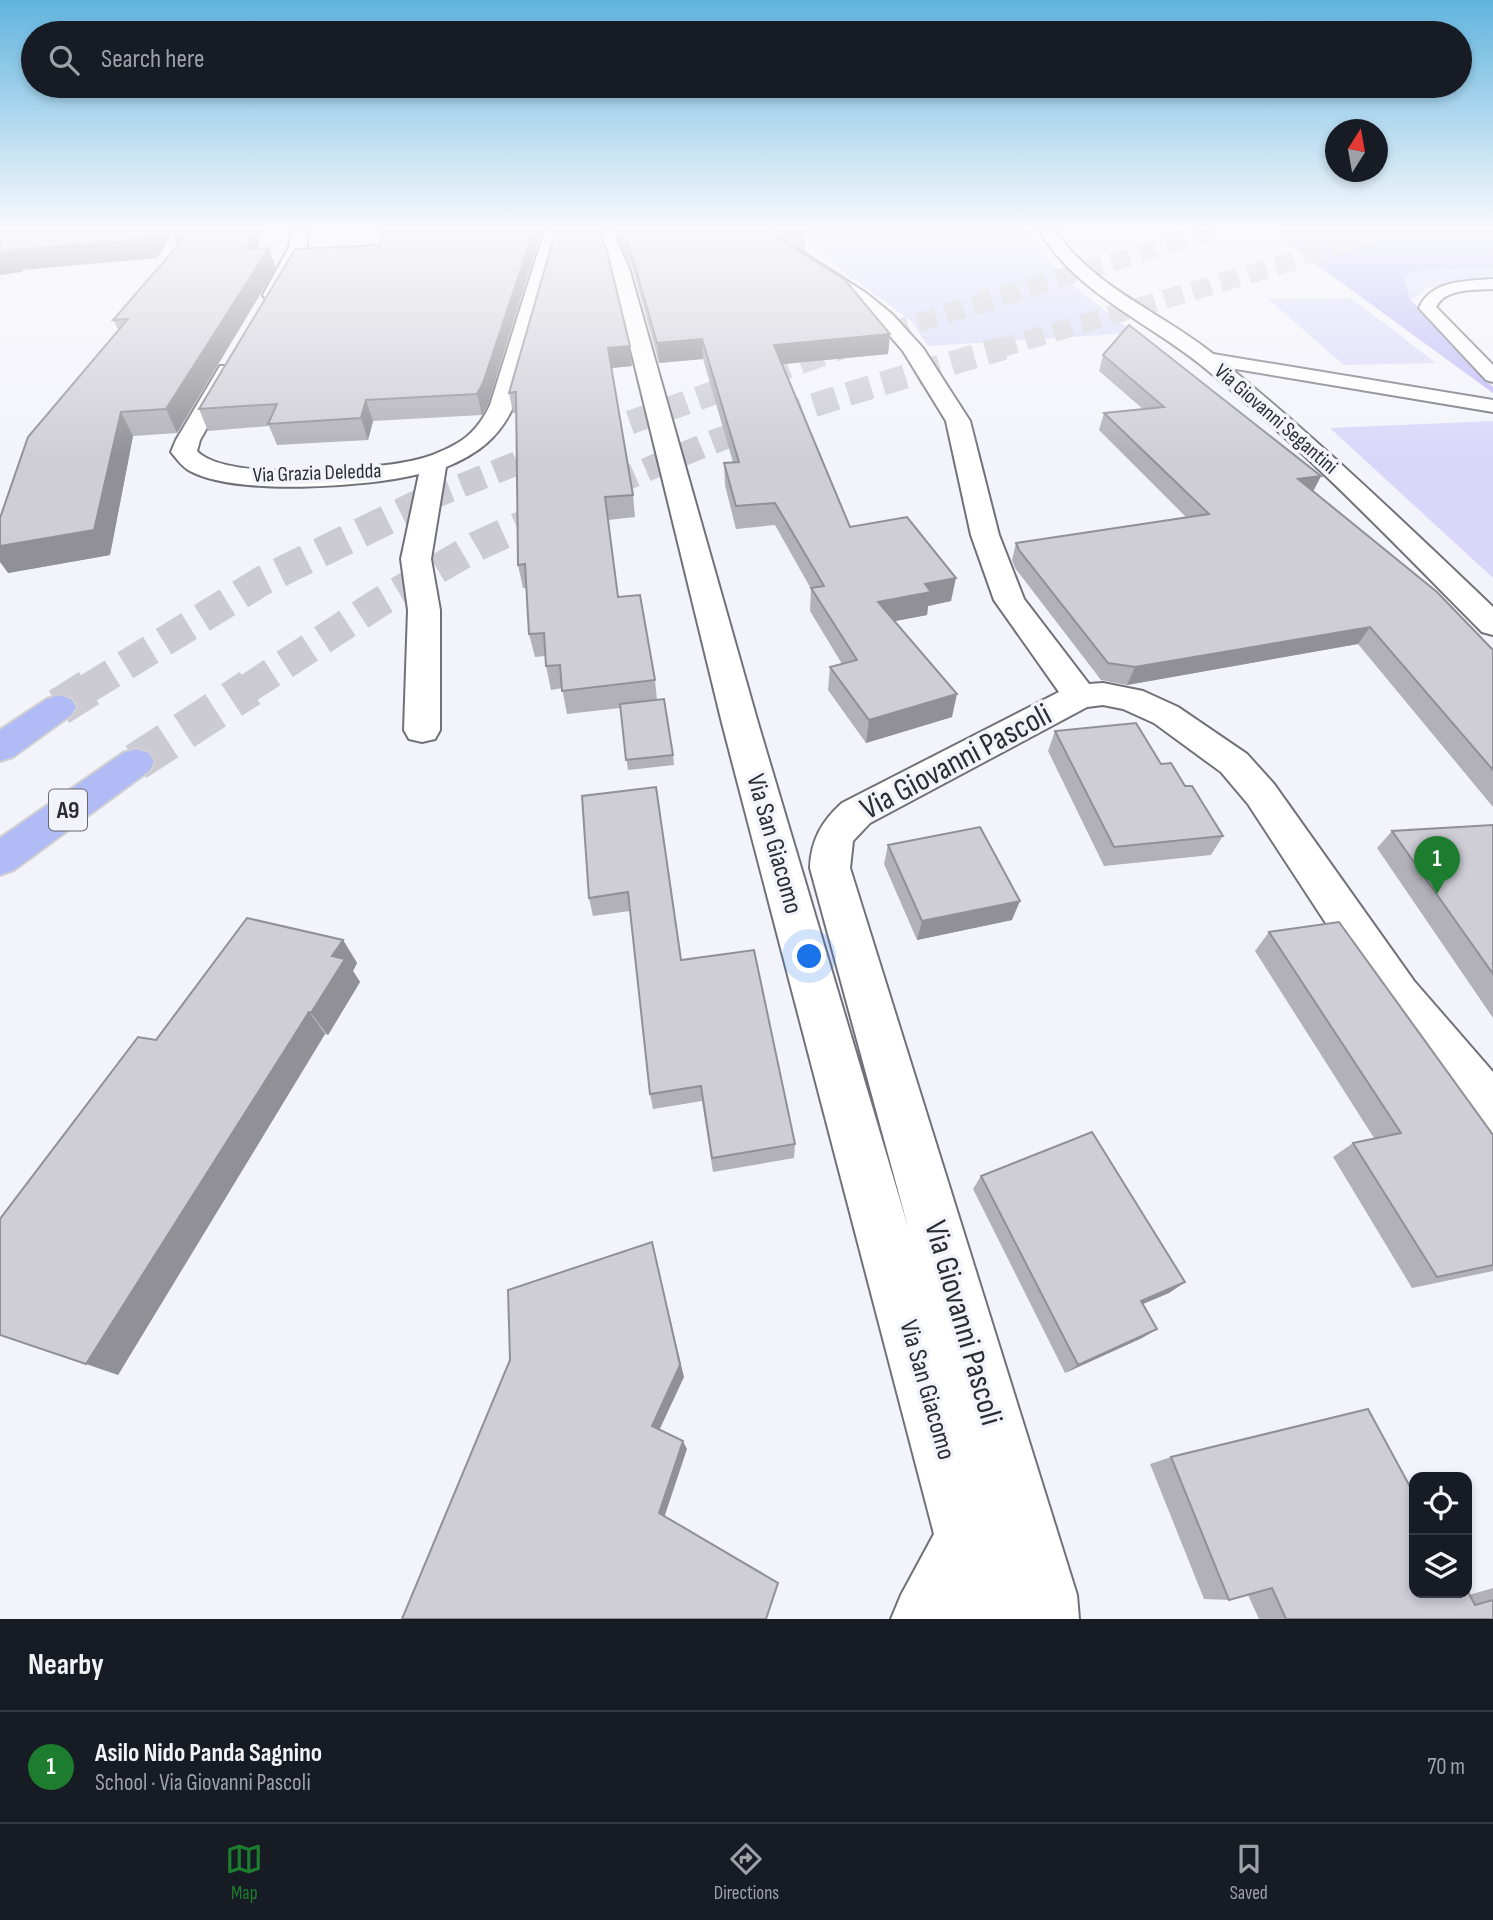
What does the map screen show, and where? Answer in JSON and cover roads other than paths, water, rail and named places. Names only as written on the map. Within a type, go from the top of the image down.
[{"type":"highway","points":[[0,748],[59,707]]},
{"type":"highway","name":"A9","points":[[0,859],[136,762]]},
{"type":"street","name":"Via Grazia Deledda","points":[[237,356],[188,440],[184,452],[191,462],[209,470],[234,475],[382,472],[434,462],[477,441],[496,420],[530,306]]},
{"type":"street","name":"Via San Giacomo","points":[[630,306],[740,723],[968,1538],[995,1619]]},
{"type":"street","points":[[870,306],[885,318],[912,348],[958,421],[985,535],[1009,600],[1080,696]]},
{"type":"street","name":"Via Giovanni Segantini","points":[[1128,306],[1207,359],[1345,478],[1493,625]]},
{"type":"street","points":[[422,730],[424,610],[416,559],[434,462]]},
{"type":"street","name":"Via Giovanni Pascoli","points":[[1045,1619],[1043,1595],[830,868],[830,847],[837,830],[856,813],[1080,696],[1103,694],[1131,699],[1166,715],[1234,763],[1261,794],[1398,995],[1493,1111]]},
{"type":"street","points":[[925,1619],[968,1538]]},
{"type":"lane","points":[[1427,306],[1493,376]]},
{"type":"lane","points":[[1207,359],[1493,406]]},
{"type":"tunnel","points":[[835,349],[973,306]]},
{"type":"tunnel","points":[[998,349],[1144,306]]},
{"type":"tunnel","points":[[428,499],[530,458],[840,348]]},
{"type":"tunnel","points":[[580,499],[690,451],[788,414],[1004,348]]},
{"type":"tunnel","points":[[87,689],[262,581],[432,498]]},
{"type":"tunnel","points":[[247,689],[380,602],[477,546],[583,498]]},
{"type":"tunnel","points":[[59,707],[89,688]]},
{"type":"tunnel","points":[[136,762],[250,688]]},
{"type":"place","name":"Asilo Nido Panda Sagnino","points":[[1437,894]]}]
